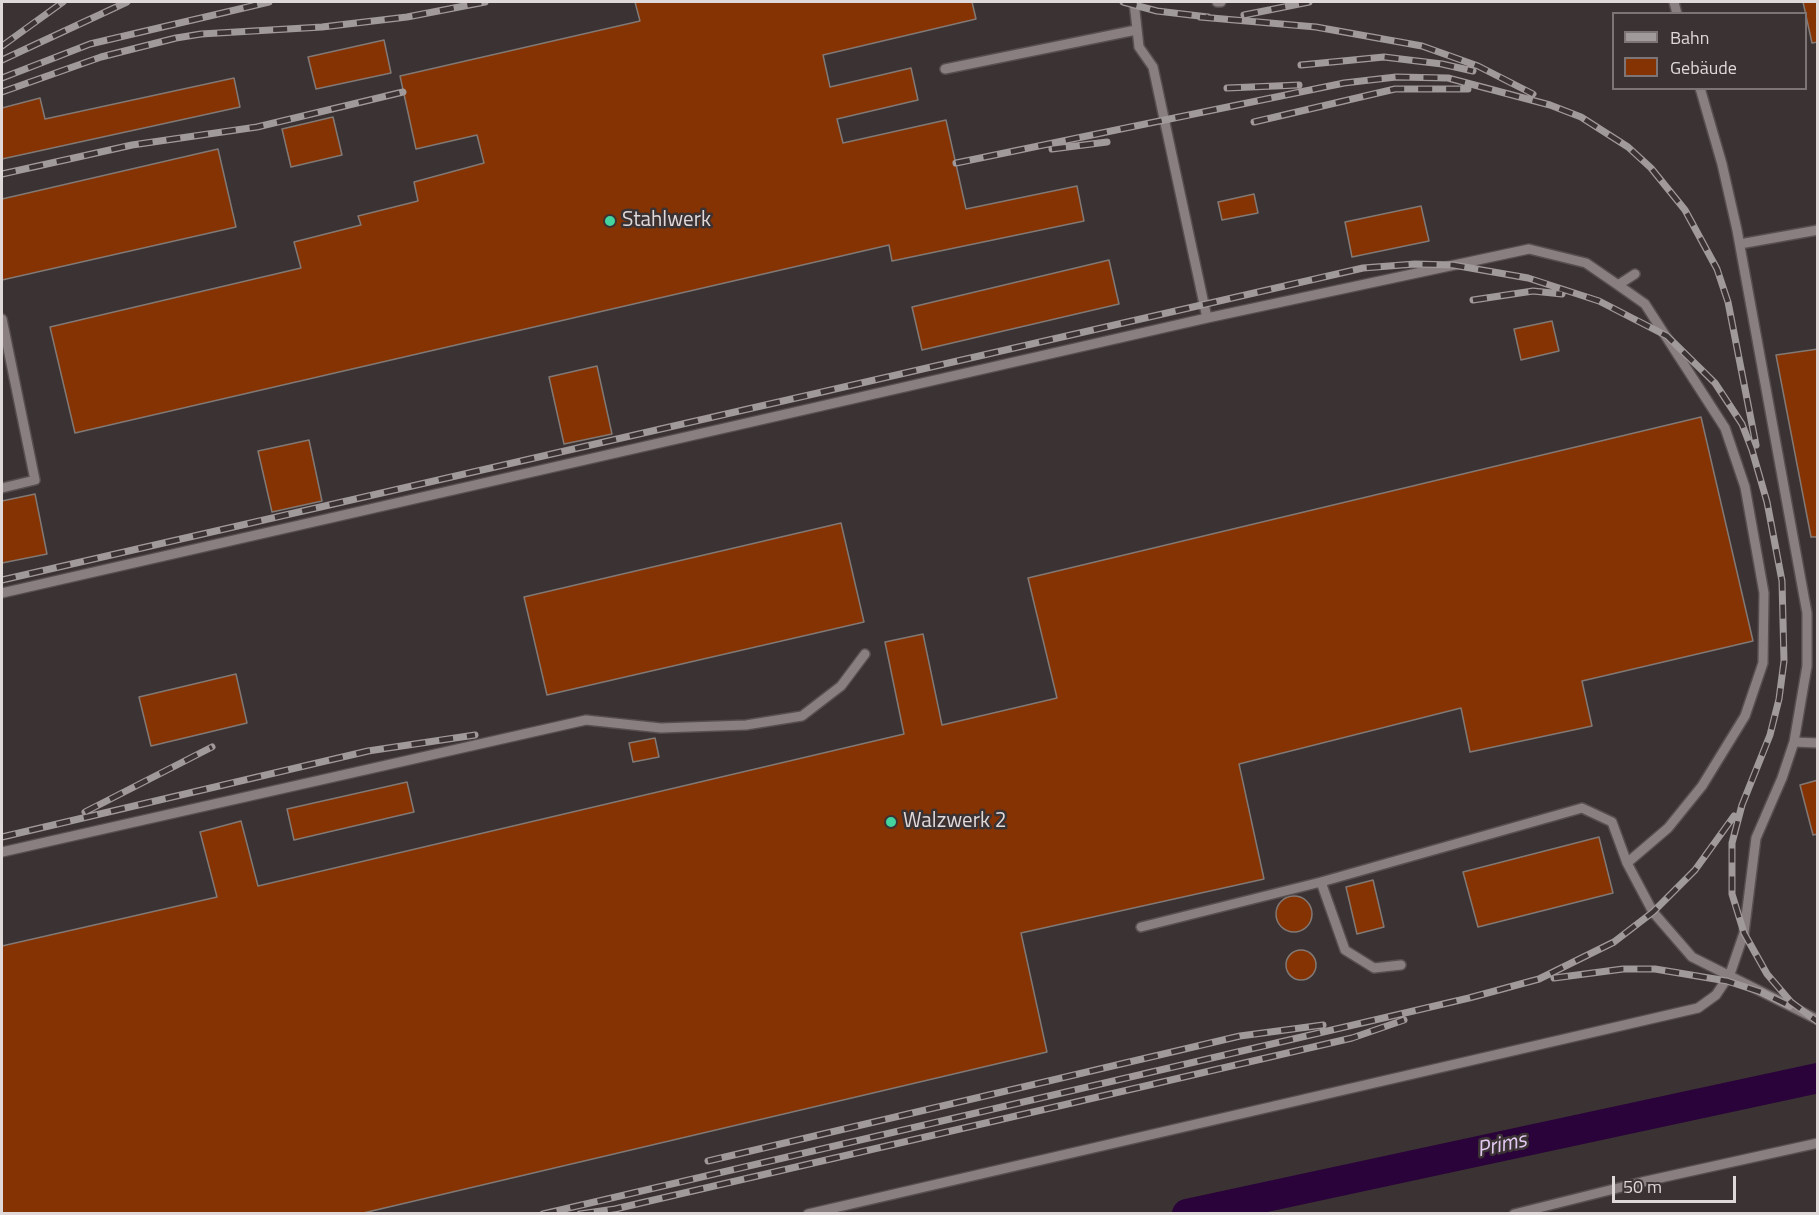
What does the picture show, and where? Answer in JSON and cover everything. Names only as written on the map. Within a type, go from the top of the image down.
[{"type":"lane","points":[[1134,2],[1139,47],[1153,67],[1207,318]]},
{"type":"lane","points":[[945,69],[1136,30]]},
{"type":"lane","points":[[808,1214],[1698,1008],[1716,995],[1730,974],[1744,933],[1756,838],[1794,742],[1807,666],[1808,613],[1740,244],[1722,164],[1701,90]]},
{"type":"lane","points":[[1740,244],[1818,230]]},
{"type":"lane","points":[[2,593],[1207,318],[1529,249],[1586,263],[1645,304],[1725,429],[1745,487],[1764,593],[1763,663],[1745,716],[1702,786],[1668,828],[1627,863]]},
{"type":"lane","points":[[1618,285],[1635,274]]},
{"type":"lane","points":[[2,320],[34,480],[2,488]]},
{"type":"lane","points":[[2,852],[586,720],[661,728],[746,725],[802,716],[841,686],[865,654]]},
{"type":"lane","points":[[1794,742],[1818,743]]},
{"type":"lane","points":[[1142,927],[1321,882],[1582,808],[1612,822],[1627,863],[1653,912],[1692,957],[1818,1020]]},
{"type":"lane","points":[[1321,882],[1345,950],[1374,968],[1401,965]]},
{"type":"lane","points":[[1514,1214],[1642,1182],[1818,1143]]},
{"type":"building","name":"Stahlwerk","points":[[635,2],[972,2],[976,19],[823,55],[830,87],[911,68],[918,100],[837,119],[843,143],[946,120],[966,209],[1077,186],[1084,221],[892,261],[889,245],[75,433],[50,327],[301,268],[294,242],[361,225],[358,216],[418,201],[414,182],[484,163],[477,135],[416,149],[400,76],[640,21]]},
{"type":"building","points":[[1803,2],[1818,2],[1818,42],[1812,43]]},
{"type":"building","points":[[384,40],[391,73],[316,89],[308,57]]},
{"type":"building","points":[[234,78],[240,107],[2,159],[2,108],[40,98],[45,119]]},
{"type":"building","points":[[333,117],[342,155],[291,167],[282,129]]},
{"type":"building","points":[[218,149],[236,227],[2,280],[2,199]]},
{"type":"building","points":[[1254,194],[1258,213],[1222,220],[1218,202]]},
{"type":"building","points":[[1421,206],[1429,241],[1352,257],[1345,222]]},
{"type":"building","points":[[1109,260],[1119,304],[922,350],[912,307]]},
{"type":"building","points":[[1552,321],[1559,351],[1521,360],[1514,329]]},
{"type":"building","points":[[1818,349],[1818,537],[1811,537],[1776,355]]},
{"type":"building","points":[[597,366],[612,434],[564,444],[549,377]]},
{"type":"building","name":"Walzwerk 2","points":[[1701,417],[1753,641],[1582,681],[1592,726],[1470,752],[1461,708],[1239,764],[1264,879],[1021,933],[1047,1052],[359,1214],[2,1214],[2,946],[217,897],[200,832],[241,821],[258,886],[904,734],[885,642],[923,634],[942,725],[1057,698],[1028,578]]},
{"type":"building","points":[[309,440],[322,501],[272,512],[258,451]]},
{"type":"building","points":[[35,494],[47,554],[2,563],[2,501]]},
{"type":"building","points":[[841,523],[864,622],[547,695],[524,597]]},
{"type":"building","points":[[236,674],[247,723],[151,746],[139,697]]},
{"type":"building","points":[[655,738],[659,757],[633,762],[629,743]]},
{"type":"building","points":[[1818,780],[1818,834],[1813,835],[1800,785]]},
{"type":"building","points":[[407,782],[414,812],[294,840],[287,809]]},
{"type":"building","points":[[1599,837],[1613,893],[1478,927],[1463,872]]},
{"type":"building","points":[[1373,880],[1384,927],[1357,934],[1346,887]]},
{"type":"building","points":[[1294,896],[1307,901],[1312,914],[1307,927],[1294,932],[1281,927],[1276,914],[1281,901]]},
{"type":"building","points":[[1301,950],[1307,951],[1315,959],[1315,971],[1307,979],[1301,980],[1295,979],[1287,971],[1286,965],[1287,959],[1295,951]]},
{"type":"waterway","name":"Prims","points":[[1187,1214],[1818,1078]]},
{"type":"railway","points":[[2,46],[63,2]]},
{"type":"railway","points":[[2,60],[127,2]]},
{"type":"railway","points":[[2,78],[90,44],[269,2]]},
{"type":"railway","points":[[2,92],[101,57],[176,38],[201,34],[322,27],[407,17],[485,2]]},
{"type":"railway","points":[[1123,2],[1157,11],[1208,17]]},
{"type":"railway","points":[[1244,15],[1309,2]]},
{"type":"railway","points":[[1200,17],[1316,27],[1422,46],[1478,66],[1533,94]]},
{"type":"railway","points":[[1301,65],[1384,57],[1442,64],[1473,71]]},
{"type":"railway","points":[[956,163],[1344,83],[1396,77],[1448,78],[1550,105],[1581,117],[1628,147],[1651,168],[1685,210],[1717,269],[1728,302],[1756,445]]},
{"type":"railway","points":[[1227,88],[1299,85]]},
{"type":"railway","points":[[1254,122],[1395,89],[1468,89]]},
{"type":"railway","points":[[2,174],[132,145],[257,127],[403,92]]},
{"type":"railway","points":[[1052,149],[1107,142]]},
{"type":"railway","points":[[2,580],[1363,268],[1415,264],[1453,265],[1528,278],[1599,301],[1667,336],[1715,383],[1742,424],[1767,502],[1782,581],[1784,661],[1779,699],[1770,735],[1742,805],[1732,843],[1732,894],[1744,933],[1767,974],[1791,1002],[1818,1022]]},
{"type":"railway","points":[[1473,300],[1533,291],[1562,294]]},
{"type":"railway","points":[[2,837],[368,751],[475,735]]},
{"type":"railway","points":[[85,812],[212,747]]},
{"type":"railway","points":[[543,1214],[1469,998],[1539,979],[1614,942],[1653,912],[1695,870],[1734,816]]},
{"type":"railway","points":[[1554,978],[1623,969],[1655,969],[1727,981],[1761,992],[1790,1006]]},
{"type":"railway","points":[[580,1214],[615,1209],[1352,1038],[1404,1020]]},
{"type":"railway","points":[[708,1161],[1240,1036],[1323,1025]]},
{"type":"place","name":"Stahlwerk","points":[[610,221]]},
{"type":"place","name":"Walzwerk 2","points":[[891,822]]}]
